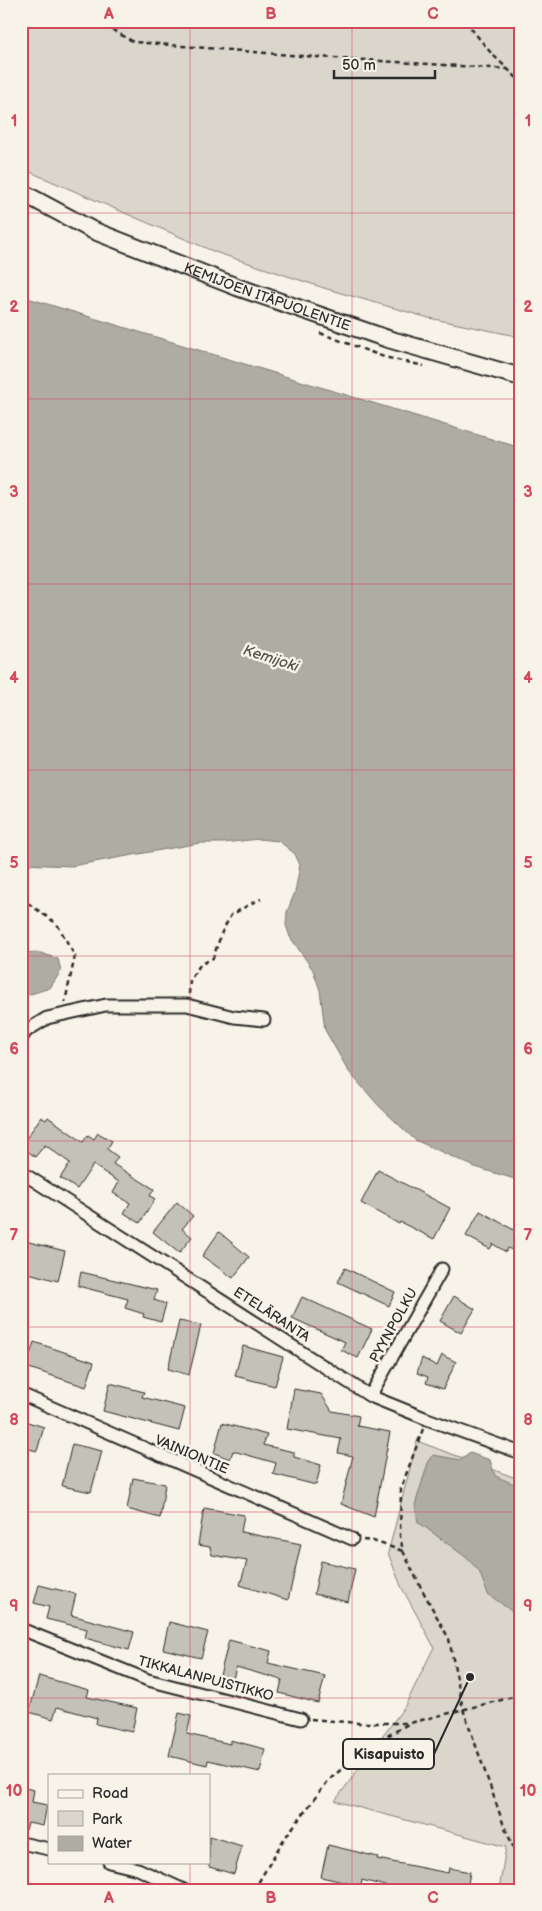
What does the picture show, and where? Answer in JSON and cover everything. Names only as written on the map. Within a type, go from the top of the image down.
[{"type":"main road","name":"KEMIJOEN ITÄPUOLENTIE","points":[[21,192],[92,230],[237,287],[388,339],[521,377]]},
{"type":"street","points":[[21,1039],[26,1031],[47,1018],[106,1005],[187,1005],[234,1017],[264,1020]]},
{"type":"street","name":"ETELÄRANTA","points":[[21,1172],[370,1396],[521,1453]]},
{"type":"street","name":"PYYNPOLKU","points":[[370,1396],[442,1269]]},
{"type":"street","name":"VAINIONTIE","points":[[21,1394],[352,1539]]},
{"type":"street","name":"TIKKALANPUISTIKKO","points":[[21,1629],[148,1680],[301,1719]]},
{"type":"street","points":[[21,1843],[48,1849]]},
{"type":"street","points":[[117,1864],[138,1869],[184,1890]]},
{"type":"path","points":[[97,21],[134,42],[302,56],[507,69]]},
{"type":"path","points":[[465,21],[491,53],[521,82]]},
{"type":"path","points":[[21,898],[57,924],[75,956],[69,978],[64,1013]]},
{"type":"path","points":[[187,1005],[190,980],[200,966],[213,958],[222,932],[232,915],[261,899]]},
{"type":"path","points":[[427,1419],[401,1488],[400,1536],[403,1551],[449,1639],[463,1709],[500,1815],[521,1865]]},
{"type":"path","points":[[352,1539],[373,1541],[403,1551]]},
{"type":"path","points":[[254,1890],[284,1839],[328,1781],[362,1750],[410,1723],[521,1695]]},
{"type":"path","points":[[301,1719],[358,1723],[410,1723]]},
{"type":"green space","points":[[21,21],[521,21],[521,337],[429,318],[327,289],[215,252],[21,168]]},
{"type":"green space","points":[[417,1441],[521,1480],[521,1890],[499,1890],[506,1847],[335,1801],[405,1706],[434,1647],[401,1586],[388,1553]]},
{"type":"water","name":"Kemijoki","points":[[21,296],[521,448],[521,1181],[475,1167],[415,1140],[379,1106],[349,1072],[325,1030],[320,990],[313,970],[290,937],[286,925],[287,912],[295,892],[300,865],[295,854],[279,841],[259,839],[223,843],[200,843],[72,866],[21,864]]},
{"type":"water","points":[[21,952],[41,953],[58,959],[61,971],[50,988],[21,997]]},
{"type":"water","points":[[470,1453],[490,1460],[495,1476],[521,1487],[521,1618],[488,1594],[479,1571],[467,1558],[418,1522],[415,1505],[428,1463],[433,1455],[461,1460]]},
{"type":"building","points":[[41,1117],[46,1120],[48,1117],[83,1142],[88,1135],[94,1139],[98,1133],[112,1141],[107,1149],[118,1157],[113,1164],[154,1189],[150,1196],[155,1199],[140,1223],[124,1213],[130,1203],[113,1193],[119,1182],[93,1165],[77,1189],[60,1178],[70,1163],[45,1145],[35,1157],[21,1146]]},
{"type":"building","points":[[378,1170],[450,1208],[434,1239],[400,1222],[399,1224],[361,1203]]},
{"type":"building","points":[[177,1202],[193,1216],[182,1229],[192,1237],[179,1253],[153,1232]]},
{"type":"building","points":[[480,1211],[521,1234],[521,1255],[508,1248],[506,1252],[493,1244],[490,1249],[466,1236]]},
{"type":"building","points":[[219,1232],[249,1257],[233,1278],[202,1256]]},
{"type":"building","points":[[21,1240],[65,1251],[58,1281],[21,1271]]},
{"type":"building","points":[[345,1268],[395,1292],[389,1306],[338,1282]]},
{"type":"building","points":[[81,1272],[157,1290],[154,1300],[166,1304],[161,1322],[143,1317],[144,1314],[125,1308],[128,1299],[78,1286]]},
{"type":"building","points":[[454,1296],[475,1309],[461,1333],[440,1321]]},
{"type":"building","points":[[302,1297],[372,1329],[358,1358],[341,1350],[345,1342],[292,1318]]},
{"type":"building","points":[[179,1321],[201,1325],[189,1375],[168,1369]]},
{"type":"building","points":[[34,1342],[94,1362],[86,1387],[26,1367]]},
{"type":"building","points":[[243,1346],[283,1357],[275,1386],[235,1376]]},
{"type":"building","points":[[442,1355],[456,1362],[443,1389],[426,1383],[428,1377],[417,1373],[422,1358],[437,1366]]},
{"type":"building","points":[[110,1383],[144,1392],[142,1397],[185,1408],[179,1431],[103,1411]]},
{"type":"building","points":[[294,1389],[321,1394],[332,1411],[359,1416],[357,1426],[390,1432],[374,1517],[341,1504],[353,1456],[338,1453],[341,1439],[287,1429]]},
{"type":"building","points":[[21,1420],[44,1427],[37,1451],[21,1447]]},
{"type":"building","points":[[222,1423],[267,1435],[263,1445],[294,1452],[294,1457],[321,1465],[316,1485],[273,1474],[276,1463],[233,1451],[230,1459],[214,1453]]},
{"type":"building","points":[[72,1444],[102,1451],[91,1492],[62,1486]]},
{"type":"building","points":[[133,1478],[165,1484],[160,1518],[127,1509]]},
{"type":"building","points":[[204,1508],[244,1515],[241,1532],[301,1544],[288,1600],[240,1585],[247,1561],[212,1555],[210,1547],[198,1545]]},
{"type":"building","points":[[321,1561],[355,1569],[348,1602],[314,1594]]},
{"type":"building","points":[[39,1585],[76,1594],[71,1615],[134,1632],[129,1650],[85,1638],[87,1629],[46,1619],[49,1607],[34,1603]]},
{"type":"building","points":[[169,1622],[208,1632],[201,1658],[163,1649]]},
{"type":"building","points":[[229,1640],[271,1651],[268,1663],[325,1676],[318,1703],[279,1693],[282,1680],[236,1667],[233,1679],[220,1675]]},
{"type":"building","points":[[39,1676],[89,1690],[87,1697],[137,1708],[132,1732],[96,1724],[97,1718],[57,1707],[53,1719],[29,1712]]},
{"type":"building","points":[[179,1713],[191,1716],[187,1734],[230,1744],[230,1740],[265,1749],[260,1772],[208,1760],[207,1765],[169,1756]]},
{"type":"building","points":[[21,1787],[34,1790],[32,1802],[47,1805],[43,1826],[28,1823],[26,1830],[21,1830]]},
{"type":"building","points":[[210,1836],[242,1846],[234,1874],[209,1867]]},
{"type":"building","points":[[328,1845],[378,1857],[377,1859],[448,1873],[449,1868],[470,1872],[467,1890],[400,1890],[362,1880],[361,1886],[321,1877]]},
{"type":"place","name":"Kisapuisto","points":[[470,1677]]}]
